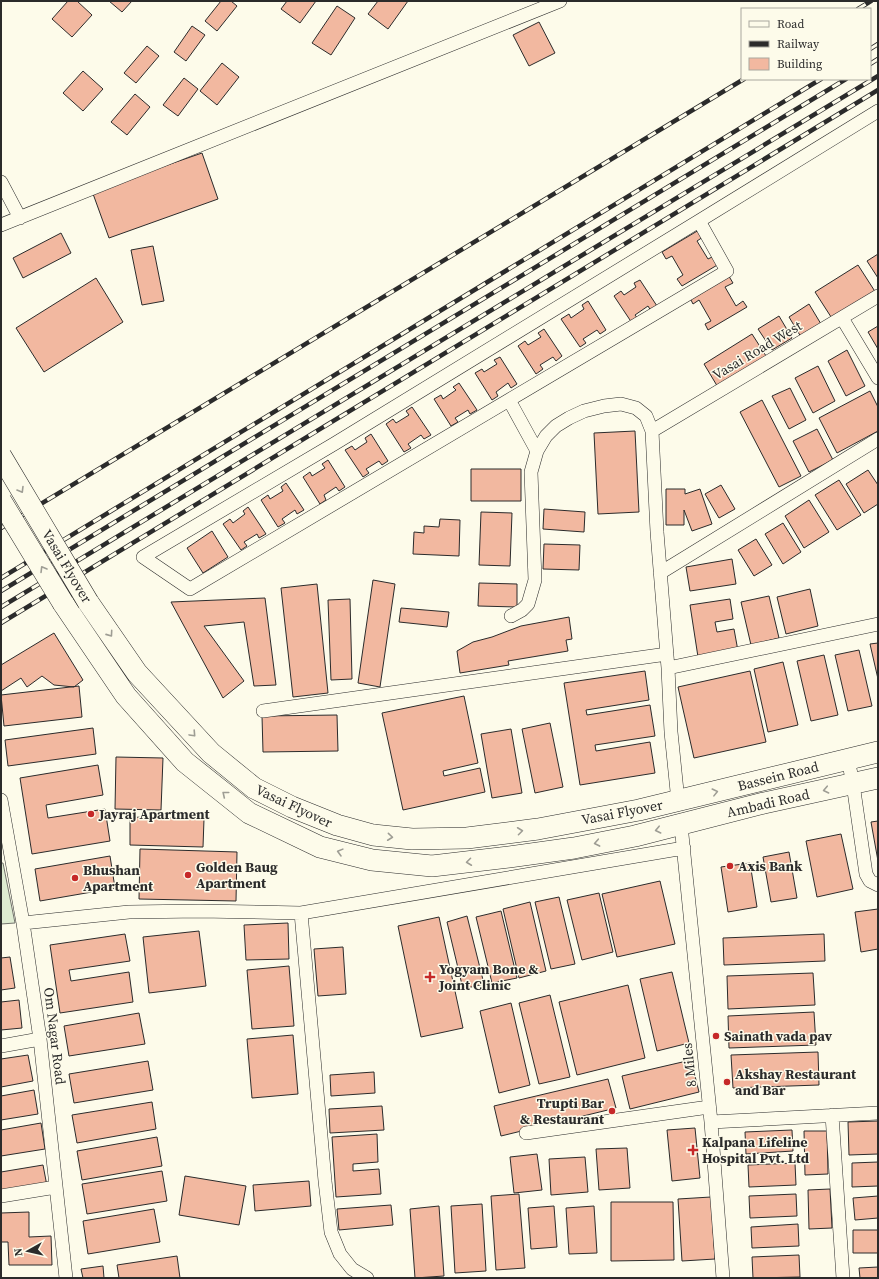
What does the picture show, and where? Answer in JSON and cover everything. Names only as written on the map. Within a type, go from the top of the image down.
[{"type":"main road","name":"Vasai Flyover","points":[[1,456],[88,602],[137,673],[211,753],[254,788],[292,807],[337,825],[373,835],[412,840],[467,838],[538,829],[630,812],[678,801]]},
{"type":"main road","name":"Vasai Flyover","points":[[1,501],[63,602],[126,696],[185,762],[249,813],[320,847],[372,860],[432,866],[574,848],[681,825]]},
{"type":"main road","name":"Bassein Road","points":[[678,801],[878,752]]},
{"type":"main road","name":"Ambadi Road","points":[[681,825],[764,803],[878,778]]},
{"type":"main road","points":[[678,801],[681,825]]},
{"type":"street","points":[[1,225],[560,1]]},
{"type":"street","points":[[699,221],[727,271],[190,589],[143,557],[334,444],[878,111]]},
{"type":"street","points":[[1,182],[20,218]]},
{"type":"street","name":"Vasai Road West","points":[[652,431],[878,296]]},
{"type":"street","points":[[842,318],[878,378]]},
{"type":"street","points":[[509,400],[537,451]]},
{"type":"street","points":[[511,616],[522,610],[528,604],[535,580],[531,472],[537,451],[546,436],[556,426],[584,411],[621,404],[636,408],[646,416],[652,431],[671,732],[678,801]]},
{"type":"street","points":[[660,573],[878,438]]},
{"type":"street","points":[[668,668],[878,624]]},
{"type":"street","points":[[263,711],[667,654]]},
{"type":"street","points":[[848,759],[866,874],[870,881],[878,885]]},
{"type":"street","name":"Om Nagar Road","points":[[1,800],[23,923],[40,1039],[66,1278]]},
{"type":"street","points":[[23,923],[129,912],[200,911],[301,913],[684,848],[681,825]]},
{"type":"street","name":"8 Miles","points":[[684,848],[711,1122],[720,1278]]},
{"type":"street","points":[[301,913],[331,1232],[340,1254],[352,1269],[367,1278]]},
{"type":"street","points":[[1,1046],[40,1039]]},
{"type":"street","points":[[526,1133],[709,1107]]},
{"type":"street","points":[[711,1122],[878,1113]]},
{"type":"street","points":[[832,1115],[842,1278]]},
{"type":"street","points":[[1,1196],[56,1187]]},
{"type":"green space","points":[[1,863],[3,863],[15,923],[1,924]]},
{"type":"building","points":[[68,1],[77,1],[92,15],[72,37],[52,19]]},
{"type":"building","points":[[109,1],[132,1],[122,12]]},
{"type":"building","points":[[221,1],[231,1],[237,6],[217,31],[205,21]]},
{"type":"building","points":[[287,1],[316,1],[300,23],[281,9]]},
{"type":"building","points":[[378,1],[408,1],[388,29],[368,14]]},
{"type":"building","points":[[337,6],[355,18],[331,55],[312,43]]},
{"type":"building","points":[[539,22],[555,53],[529,66],[513,35]]},
{"type":"building","points":[[192,26],[205,35],[186,61],[174,52]]},
{"type":"building","points":[[147,46],[159,56],[136,83],[124,73]]},
{"type":"building","points":[[222,63],[239,77],[217,105],[200,91]]},
{"type":"building","points":[[83,71],[103,89],[83,111],[63,93]]},
{"type":"building","points":[[184,78],[198,89],[178,116],[163,105]]},
{"type":"building","points":[[135,94],[150,107],[127,135],[111,122]]},
{"type":"building","points":[[202,153],[218,199],[109,238],[92,191]]},
{"type":"building","points":[[699,230],[703,237],[697,241],[708,259],[714,256],[719,264],[682,286],[677,279],[683,275],[672,256],[666,259],[662,252]]},
{"type":"building","points":[[61,233],[71,253],[23,278],[13,258]]},
{"type":"building","points":[[153,246],[164,301],[142,305],[131,250]]},
{"type":"building","points":[[878,254],[878,278],[867,261]]},
{"type":"building","points":[[858,265],[876,293],[833,320],[815,292]]},
{"type":"building","points":[[727,273],[733,283],[725,287],[736,306],[743,301],[747,307],[708,330],[705,324],[711,321],[699,300],[693,304],[689,296]]},
{"type":"building","points":[[96,278],[123,322],[44,372],[16,328]]},
{"type":"building","points":[[640,280],[657,306],[651,311],[648,306],[635,315],[638,319],[632,323],[614,296],[621,291],[624,295],[636,287],[634,283]]},
{"type":"building","points":[[588,301],[606,330],[600,334],[597,330],[583,339],[586,343],[580,347],[561,319],[569,314],[571,318],[584,309],[582,305]]},
{"type":"building","points":[[809,304],[821,324],[801,337],[789,317]]},
{"type":"building","points":[[779,316],[792,338],[772,350],[758,329]]},
{"type":"building","points":[[878,326],[878,349],[868,332]]},
{"type":"building","points":[[544,329],[562,356],[556,361],[553,357],[540,365],[543,369],[536,374],[518,346],[525,341],[528,345],[541,337],[538,333]]},
{"type":"building","points":[[752,334],[768,359],[719,389],[704,364]]},
{"type":"building","points":[[847,350],[865,386],[846,396],[828,361]]},
{"type":"building","points":[[500,357],[517,384],[511,388],[508,383],[496,392],[498,396],[492,400],[475,373],[482,369],[484,372],[497,364],[494,360]]},
{"type":"building","points":[[818,366],[835,401],[813,413],[795,378]]},
{"type":"building","points":[[459,383],[477,410],[470,414],[468,410],[455,418],[458,422],[451,426],[434,399],[441,395],[443,399],[456,390],[453,387]]},
{"type":"building","points":[[790,388],[806,420],[789,429],[772,396]]},
{"type":"building","points":[[870,391],[878,407],[878,431],[837,453],[819,418]]},
{"type":"building","points":[[762,400],[801,476],[779,487],[740,412]]},
{"type":"building","points":[[412,407],[431,435],[424,439],[421,435],[408,444],[411,448],[404,452],[386,424],[393,419],[396,423],[409,415],[406,411]]},
{"type":"building","points":[[817,429],[833,460],[809,472],[793,441]]},
{"type":"building","points":[[635,431],[639,512],[598,514],[594,433]]},
{"type":"building","points":[[371,434],[388,461],[382,465],[379,461],[366,469],[369,473],[363,477],[345,450],[352,446],[355,450],[367,442],[365,438]]},
{"type":"building","points":[[328,460],[345,487],[339,491],[336,487],[324,495],[326,500],[320,504],[303,477],[310,472],[312,476],[325,468],[322,464]]},
{"type":"building","points":[[471,469],[521,469],[521,501],[471,501]]},
{"type":"building","points":[[868,470],[878,485],[878,504],[864,513],[846,484]]},
{"type":"building","points":[[839,480],[861,515],[837,530],[815,495]]},
{"type":"building","points":[[286,483],[304,510],[297,514],[295,510],[282,519],[285,523],[278,527],[261,500],[268,495],[270,499],[283,491],[281,487]]},
{"type":"building","points":[[721,485],[735,509],[719,518],[705,494]]},
{"type":"building","points":[[666,489],[685,489],[685,494],[700,489],[712,524],[692,531],[684,510],[684,525],[666,525]]},
{"type":"building","points":[[809,500],[829,532],[804,548],[785,516]]},
{"type":"building","points":[[248,507],[266,534],[259,538],[257,534],[244,542],[247,546],[241,550],[223,524],[230,519],[233,523],[245,514],[243,511]]},
{"type":"building","points":[[544,509],[585,512],[584,532],[543,529]]},
{"type":"building","points":[[481,512],[512,513],[510,566],[479,565]]},
{"type":"building","points":[[440,519],[460,520],[459,556],[413,554],[414,532],[424,533],[424,526],[439,527]]},
{"type":"building","points":[[783,523],[801,552],[783,564],[765,534]]},
{"type":"building","points":[[212,531],[228,557],[203,573],[187,548]]},
{"type":"building","points":[[756,539],[772,565],[754,576],[738,550]]},
{"type":"building","points":[[544,544],[580,545],[579,570],[543,569]]},
{"type":"building","points":[[732,559],[736,584],[690,591],[686,567]]},
{"type":"building","points":[[373,580],[395,584],[380,687],[358,683]]},
{"type":"building","points":[[479,583],[517,584],[517,607],[478,606]]},
{"type":"building","points":[[317,584],[328,693],[293,697],[281,588]]},
{"type":"building","points":[[810,589],[818,626],[786,634],[777,597]]},
{"type":"building","points":[[769,596],[779,638],[751,645],[741,602]]},
{"type":"building","points":[[265,598],[276,685],[254,686],[244,622],[204,626],[244,681],[223,698],[171,602]]},
{"type":"building","points":[[350,599],[352,679],[331,680],[328,600]]},
{"type":"building","points":[[730,599],[733,619],[715,622],[717,632],[734,629],[738,651],[698,657],[690,605]]},
{"type":"building","points":[[401,608],[449,612],[447,627],[399,622]]},
{"type":"building","points":[[569,617],[572,639],[566,640],[568,651],[508,661],[509,665],[460,673],[457,651],[473,642],[492,637],[521,626]]},
{"type":"building","points":[[54,633],[83,680],[74,687],[54,685],[42,676],[27,687],[21,678],[1,691],[1,665]]},
{"type":"building","points":[[878,643],[878,679],[870,644]]},
{"type":"building","points":[[859,650],[872,706],[848,711],[835,655]]},
{"type":"building","points":[[824,655],[838,715],[811,721],[797,661]]},
{"type":"building","points":[[783,662],[798,725],[768,732],[754,669]]},
{"type":"building","points":[[645,671],[649,700],[586,710],[587,715],[650,705],[655,736],[595,745],[596,751],[650,742],[655,773],[580,785],[564,683]]},
{"type":"building","points":[[750,671],[766,742],[694,758],[678,687]]},
{"type":"building","points":[[79,686],[82,717],[4,726],[1,695]]},
{"type":"building","points":[[464,696],[478,763],[443,771],[444,776],[480,768],[485,792],[403,810],[382,713]]},
{"type":"building","points":[[337,715],[338,751],[263,752],[262,716]]},
{"type":"building","points":[[550,723],[563,787],[535,793],[522,729]]},
{"type":"building","points":[[93,728],[96,754],[8,766],[5,740]]},
{"type":"building","points":[[511,729],[522,793],[492,798],[481,734]]},
{"type":"building","points":[[116,757],[163,758],[161,810],[115,809]]},
{"type":"building","name":"Jayraj Apartment","points":[[98,765],[103,795],[46,805],[48,818],[105,809],[110,841],[32,854],[20,778]]},
{"type":"building","points":[[130,817],[204,819],[203,847],[130,845]]},
{"type":"building","points":[[878,821],[878,861],[871,822]]},
{"type":"building","points":[[841,834],[853,889],[817,897],[806,841]]},
{"type":"building","name":"Golden Baug Apartment","points":[[140,849],[237,852],[236,901],[139,899]]},
{"type":"building","points":[[789,852],[797,898],[771,902],[763,857]]},
{"type":"building","name":"Bhushan Apartment","points":[[110,856],[115,888],[40,901],[35,869]]},
{"type":"building","points":[[750,863],[757,907],[728,912],[721,867]]},
{"type":"building","points":[[660,881],[675,944],[617,957],[602,894]]},
{"type":"building","points":[[599,893],[613,952],[582,960],[567,900]]},
{"type":"building","points":[[559,897],[575,964],[551,969],[535,902]]},
{"type":"building","points":[[530,902],[546,971],[519,978],[503,909]]},
{"type":"building","points":[[878,909],[878,949],[861,952],[855,912]]},
{"type":"building","points":[[501,911],[517,978],[492,983],[476,917]]},
{"type":"building","points":[[467,916],[484,984],[463,989],[447,922]]},
{"type":"building","points":[[439,917],[463,1028],[421,1037],[398,926]]},
{"type":"building","points":[[288,923],[289,959],[246,960],[244,925]]},
{"type":"building","points":[[199,931],[206,986],[149,993],[143,937]]},
{"type":"building","points":[[125,934],[130,961],[69,970],[71,981],[129,972],[133,1002],[60,1013],[50,945]]},
{"type":"building","points":[[824,934],[825,961],[724,965],[723,938]]},
{"type":"building","points":[[343,947],[346,994],[318,996],[314,949]]},
{"type":"building","points":[[10,957],[15,988],[1,990],[1,958]]},
{"type":"building","points":[[289,966],[294,1026],[252,1029],[247,970]]},
{"type":"building","points":[[672,972],[689,1043],[657,1051],[640,979]]},
{"type":"building","points":[[813,973],[815,1005],[728,1009],[727,976]]},
{"type":"building","points":[[628,985],[645,1058],[577,1075],[559,1002]]},
{"type":"building","points":[[550,995],[570,1077],[539,1084],[519,1003]]},
{"type":"building","points":[[19,1000],[22,1028],[1,1030],[1,1002]]},
{"type":"building","points":[[511,1003],[530,1085],[499,1093],[480,1011]]},
{"type":"building","points":[[814,1012],[816,1045],[729,1048],[728,1016]]},
{"type":"building","points":[[139,1013],[145,1044],[69,1056],[64,1026]]},
{"type":"building","points":[[293,1035],[298,1094],[252,1098],[247,1039]]},
{"type":"building","points":[[818,1052],[819,1085],[733,1088],[731,1055]]},
{"type":"building","points":[[28,1055],[33,1081],[1,1087],[1,1059]]},
{"type":"building","points":[[691,1060],[699,1092],[630,1109],[622,1076]]},
{"type":"building","points":[[148,1061],[153,1090],[74,1103],[69,1074]]},
{"type":"building","points":[[374,1072],[375,1093],[331,1096],[330,1075]]},
{"type":"building","points":[[608,1079],[616,1108],[501,1136],[494,1106]]},
{"type":"building","points":[[34,1090],[38,1114],[1,1120],[1,1096]]},
{"type":"building","points":[[152,1102],[156,1129],[77,1143],[72,1115]]},
{"type":"building","points":[[382,1106],[384,1130],[330,1133],[329,1109]]},
{"type":"building","points":[[878,1121],[878,1154],[849,1155],[848,1122]]},
{"type":"building","points":[[41,1123],[45,1149],[1,1156],[1,1130]]},
{"type":"building","points":[[695,1128],[700,1178],[672,1181],[667,1130]]},
{"type":"building","points":[[792,1130],[793,1151],[746,1154],[745,1132]]},
{"type":"building","points":[[804,1131],[827,1131],[828,1174],[805,1175]]},
{"type":"building","points":[[377,1134],[378,1162],[353,1164],[353,1171],[379,1169],[381,1194],[336,1197],[332,1137]]},
{"type":"building","points":[[157,1137],[162,1166],[82,1180],[77,1151]]},
{"type":"building","points":[[627,1148],[630,1188],[599,1190],[596,1149]]},
{"type":"building","points":[[537,1154],[542,1190],[514,1193],[510,1157]]},
{"type":"building","points":[[585,1157],[588,1192],[551,1195],[549,1159]]},
{"type":"building","points":[[878,1162],[878,1186],[852,1187],[852,1163]]},
{"type":"building","points":[[795,1163],[796,1185],[749,1187],[748,1165]]},
{"type":"building","points":[[43,1165],[47,1186],[1,1194],[1,1172]]},
{"type":"building","points":[[162,1171],[167,1201],[87,1214],[82,1184]]},
{"type":"building","points":[[185,1176],[246,1186],[239,1225],[179,1215]]},
{"type":"building","points":[[309,1181],[311,1206],[255,1211],[253,1185]]},
{"type":"building","points":[[830,1189],[832,1228],[809,1229],[808,1190]]},
{"type":"building","points":[[519,1194],[525,1268],[496,1270],[491,1196]]},
{"type":"building","points":[[796,1194],[797,1216],[750,1218],[749,1196]]},
{"type":"building","points":[[878,1196],[878,1218],[855,1220],[853,1198]]},
{"type":"building","points":[[711,1197],[715,1259],[682,1261],[678,1199]]},
{"type":"building","points":[[611,1202],[673,1202],[674,1260],[611,1261]]},
{"type":"building","points":[[482,1204],[486,1271],[455,1273],[451,1206]]},
{"type":"building","points":[[391,1205],[393,1225],[339,1230],[337,1209]]},
{"type":"building","points":[[439,1206],[444,1276],[415,1278],[410,1209]]},
{"type":"building","points":[[554,1206],[557,1247],[531,1249],[528,1208]]},
{"type":"building","points":[[594,1206],[597,1253],[569,1254],[566,1208]]},
{"type":"building","points":[[154,1209],[160,1242],[88,1254],[83,1221]]},
{"type":"building","points":[[29,1212],[29,1237],[51,1236],[52,1265],[9,1265],[8,1242],[1,1242],[1,1213]]},
{"type":"building","points":[[798,1224],[799,1246],[752,1248],[751,1227]]},
{"type":"building","points":[[853,1230],[878,1230],[878,1253],[853,1253]]},
{"type":"building","points":[[799,1255],[800,1277],[753,1278],[752,1257]]},
{"type":"building","points":[[177,1256],[180,1278],[119,1278],[117,1265]]},
{"type":"building","points":[[103,1266],[104,1278],[83,1278],[81,1269]]},
{"type":"building","points":[[878,1267],[878,1278],[860,1278],[859,1268]]},
{"type":"railway","points":[[860,8],[871,1]]},
{"type":"railway","points":[[871,48],[878,44]]},
{"type":"railway","points":[[871,63],[878,59]]},
{"type":"railway","points":[[1,607],[878,76]]},
{"type":"railway","points":[[1,528],[742,80]]},
{"type":"railway","points":[[1,578],[819,80]]},
{"type":"railway","points":[[1,591],[844,80]]},
{"type":"railway","points":[[1,623],[878,90]]},
{"type":"place","name":"Jayraj Apartment","points":[[91,814]]},
{"type":"place","name":"Axis Bank","points":[[730,866]]},
{"type":"place","name":"Golden Baug Apartment","points":[[188,875]]},
{"type":"place","name":"Bhushan Apartment","points":[[75,878]]},
{"type":"place","name":"Yogyam Bone & Joint Clinic","points":[[430,977]]},
{"type":"place","name":"Sainath vada pav","points":[[716,1036]]},
{"type":"place","name":"Akshay Restaurant and Bar","points":[[727,1082]]},
{"type":"place","name":"Trupti Bar & Restaurant","points":[[612,1111]]},
{"type":"place","name":"Kalpana Lifeline Hospital Pvt. Ltd","points":[[693,1150]]}]
